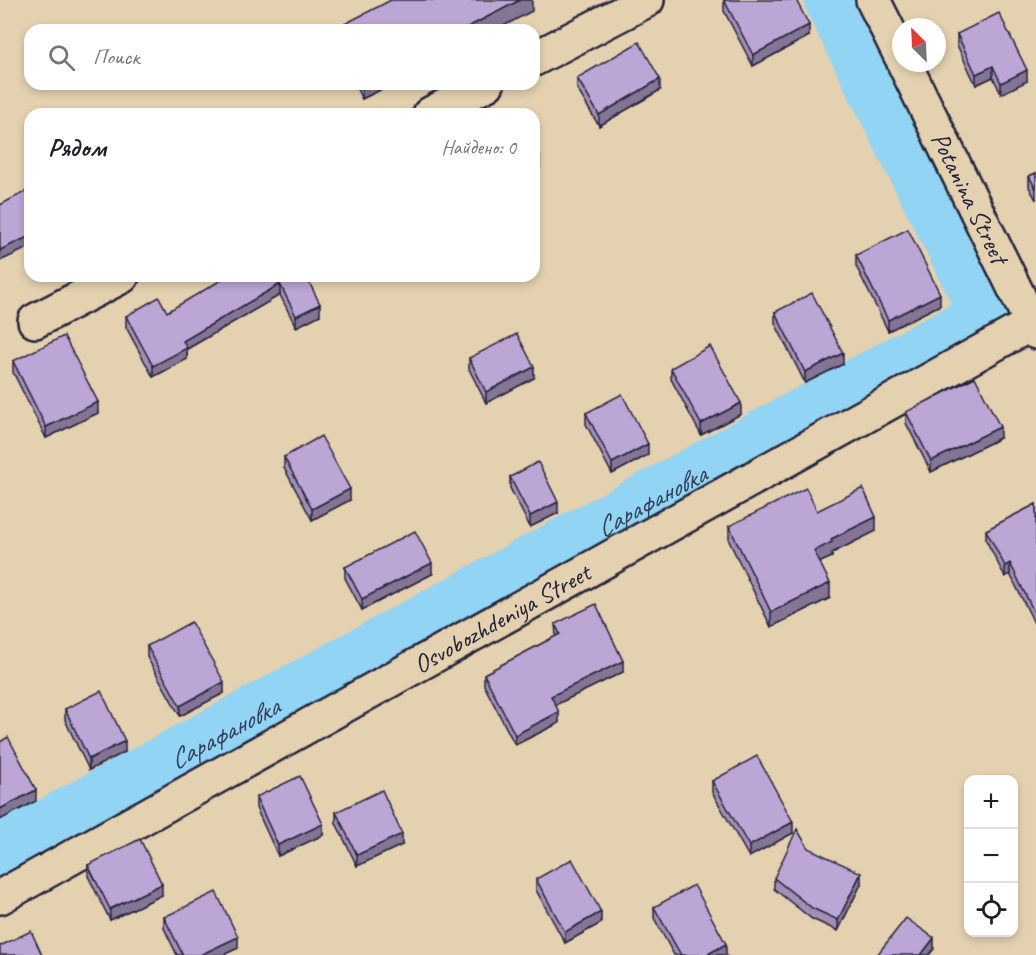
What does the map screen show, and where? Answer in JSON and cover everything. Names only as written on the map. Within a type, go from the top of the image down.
[{"type":"street","points":[[540,56],[647,0]]},
{"type":"street","points":[[873,0],[892,38]]},
{"type":"street","name":"Potanina Street","points":[[908,72],[1035,325]]},
{"type":"street","points":[[441,108],[476,90]]},
{"type":"street","points":[[35,321],[110,282]]},
{"type":"street","name":"Osvobozhdeniya Street","points":[[0,897],[1035,325]]},
{"type":"building","points":[[391,0],[520,0],[474,24],[345,24]]},
{"type":"building","points":[[724,0],[796,0],[809,25],[753,55]]},
{"type":"building","points":[[999,13],[1027,70],[1001,83],[993,66],[976,74],[957,34]]},
{"type":"building","points":[[639,42],[660,79],[599,115],[577,78]]},
{"type":"building","points":[[1036,173],[1036,189],[1029,176]]},
{"type":"building","points":[[24,192],[24,239],[0,250],[0,205]]},
{"type":"building","points":[[908,229],[940,294],[888,320],[856,255]]},
{"type":"building","points":[[218,282],[309,282],[320,304],[296,316],[280,284],[183,341],[187,348],[153,366],[126,316],[159,297],[167,312]]},
{"type":"building","points":[[812,293],[843,353],[805,372],[775,312]]},
{"type":"building","points":[[517,334],[534,367],[486,392],[469,358]]},
{"type":"building","points":[[64,336],[98,402],[46,427],[13,361]]},
{"type":"building","points":[[710,346],[741,403],[701,424],[671,368]]},
{"type":"building","points":[[975,377],[1000,427],[931,461],[906,412]]},
{"type":"building","points":[[622,394],[648,444],[612,463],[586,413]]},
{"type":"building","points":[[321,436],[350,489],[312,509],[284,457]]},
{"type":"building","points":[[538,462],[558,502],[530,516],[510,477]]},
{"type":"building","points":[[806,488],[817,511],[863,488],[876,517],[831,539],[832,542],[814,551],[830,583],[771,612],[729,526]]},
{"type":"building","points":[[1036,504],[1036,616],[1010,563],[1005,566],[986,530]]},
{"type":"building","points":[[415,531],[432,563],[362,599],[345,567]]},
{"type":"building","points":[[596,604],[623,661],[551,696],[559,712],[515,735],[484,674],[560,634],[555,624]]},
{"type":"building","points":[[191,622],[224,682],[180,706],[147,646]]},
{"type":"building","points":[[101,691],[125,741],[89,759],[65,709]]},
{"type":"building","points":[[8,737],[36,790],[0,809],[0,742]]},
{"type":"building","points":[[757,756],[793,822],[749,846],[712,781]]},
{"type":"building","points":[[300,776],[323,824],[278,845],[256,797]]},
{"type":"building","points":[[382,790],[402,834],[357,855],[336,812]]},
{"type":"building","points":[[797,829],[808,848],[861,873],[838,920],[812,908],[774,878]]},
{"type":"building","points":[[140,839],[162,884],[110,909],[88,865]]},
{"type":"building","points":[[572,859],[601,912],[565,932],[536,879]]},
{"type":"building","points":[[694,885],[726,944],[706,955],[681,955],[654,907]]},
{"type":"building","points":[[216,892],[238,937],[200,955],[183,955],[164,917]]},
{"type":"building","points":[[906,918],[934,938],[921,955],[877,955]]},
{"type":"building","points":[[31,931],[42,955],[0,955],[0,946]]},
{"type":"waterway","name":"Сарафановка","points":[[0,855],[991,316],[834,0]]}]
